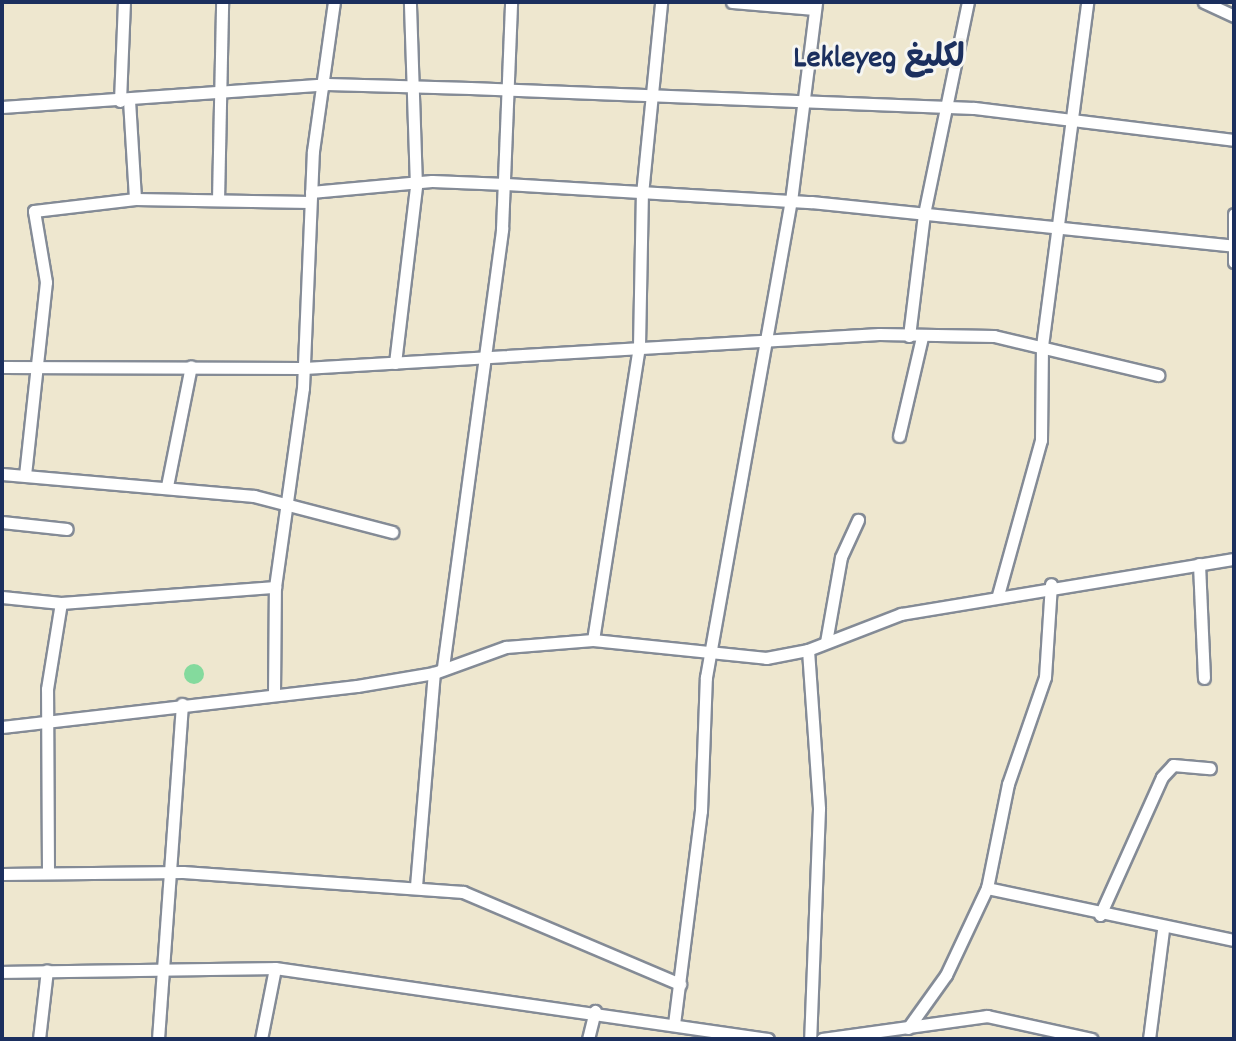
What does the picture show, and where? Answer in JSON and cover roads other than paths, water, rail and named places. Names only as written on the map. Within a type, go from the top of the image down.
[{"type":"street","points":[[124,2],[124,101],[135,199]]},
{"type":"street","points":[[218,200],[222,2]]},
{"type":"street","points":[[274,694],[275,587],[291,502],[304,368],[310,197],[327,84],[334,2]]},
{"type":"street","points":[[395,363],[416,186],[417,86],[410,2]]},
{"type":"street","points":[[416,886],[438,670],[451,570],[487,355],[506,184],[511,2]]},
{"type":"street","points":[[593,640],[639,346],[642,194],[661,2]]},
{"type":"street","points":[[674,1024],[712,651],[791,201],[815,6],[732,2]]},
{"type":"street","points":[[899,436],[916,337],[924,214],[968,2]]},
{"type":"street","points":[[998,595],[1041,440],[1042,346],[1058,227],[1067,122],[1087,2]]},
{"type":"street","points":[[1204,2],[1234,16]]},
{"type":"street","points":[[2,107],[124,101],[221,90],[327,84],[417,86],[802,100],[944,109],[1234,140]]},
{"type":"street","points":[[25,475],[39,369],[46,282],[34,211],[135,199],[310,197],[416,186],[506,184],[791,201],[1231,246]]},
{"type":"street","points":[[1234,214],[1231,246],[1234,262]]},
{"type":"street","points":[[2,367],[304,368],[766,338],[994,336],[1158,375]]},
{"type":"street","points":[[167,486],[191,366]]},
{"type":"street","points":[[2,474],[167,486],[291,502],[392,532]]},
{"type":"street","points":[[826,642],[841,557],[858,520]]},
{"type":"street","points":[[2,522],[67,529]]},
{"type":"street","points":[[2,727],[274,694],[438,670],[506,647],[593,640],[766,658],[808,650],[901,614],[1051,584],[1234,559]]},
{"type":"street","points":[[1199,564],[1204,678]]},
{"type":"street","points":[[908,1028],[946,975],[987,888],[1008,784],[1045,677],[1051,584]]},
{"type":"street","points":[[2,597],[61,603],[275,587]]},
{"type":"street","points":[[48,872],[51,721],[47,689],[61,603]]},
{"type":"street","points":[[808,650],[819,809],[810,1039]]},
{"type":"street","points":[[158,1039],[182,704]]},
{"type":"street","points":[[1100,915],[1162,777],[1173,765],[1210,768]]},
{"type":"street","points":[[2,874],[172,872],[416,886],[463,892],[680,984]]},
{"type":"street","points":[[987,888],[1163,929],[1234,940]]},
{"type":"street","points":[[1149,1039],[1163,929]]},
{"type":"street","points":[[2,972],[164,965],[275,968],[595,1011],[674,1024],[694,1034],[768,1039]]},
{"type":"street","points":[[261,1039],[275,968]]},
{"type":"street","points":[[39,1039],[47,970]]},
{"type":"street","points":[[588,1039],[595,1011]]},
{"type":"street","points":[[822,1039],[987,1016],[1092,1039]]},
{"type":"district","name":"Lekleyeg لكليغ","points":[[879,60]]}]
